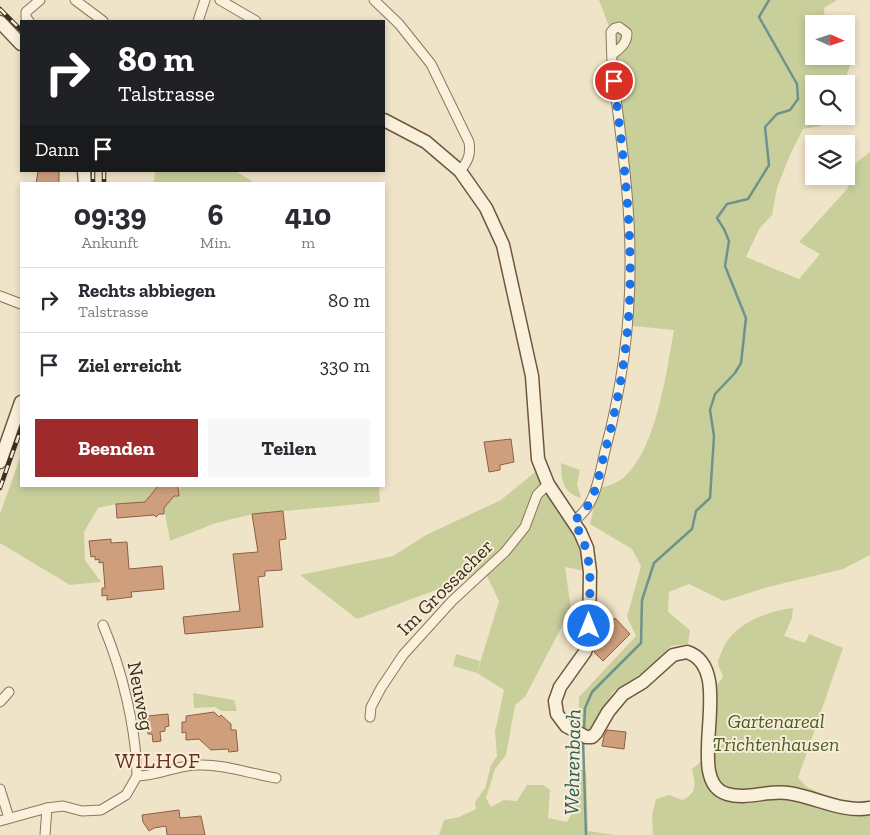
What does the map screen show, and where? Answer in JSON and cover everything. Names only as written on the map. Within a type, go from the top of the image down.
[{"type":"street","points":[[28,20],[26,12],[40,0]]},
{"type":"street","points":[[75,0],[102,20]]},
{"type":"street","points":[[198,20],[205,0]]},
{"type":"street","points":[[220,0],[254,20]]},
{"type":"street","points":[[374,0],[399,24],[431,64],[469,142],[471,152],[467,162],[460,171]]},
{"type":"street","points":[[0,22],[20,43]]},
{"type":"street","points":[[573,521],[581,516],[590,504],[601,466],[620,386],[628,326],[630,254],[628,205],[612,55]]},
{"type":"street","points":[[385,121],[426,142],[460,171],[486,208],[495,226],[506,257],[532,376],[538,460],[548,484],[584,540],[589,563],[589,640],[585,652],[560,687],[555,701],[560,718],[581,736],[592,737],[611,708],[623,694],[643,682],[673,655],[687,652],[699,658],[705,669],[710,696],[711,716],[708,764],[713,784],[720,790],[738,796],[784,792],[800,794],[847,808],[870,808]]},
{"type":"street","points":[[0,296],[20,304]]},
{"type":"street","points":[[0,462],[20,405]]},
{"type":"street","name":"Im Grossacher","points":[[370,717],[371,707],[381,688],[403,655],[452,601],[505,552],[525,527],[537,496],[548,484]]},
{"type":"street","name":"Neuweg","points":[[103,625],[120,670],[131,728],[136,776]]},
{"type":"street","points":[[0,702],[9,692]]},
{"type":"street","points":[[0,789],[4,819],[63,806],[82,811],[101,810],[126,795],[136,776],[151,776],[181,767],[213,766],[276,778]]},
{"type":"street","points":[[45,835],[47,808]]},
{"type":"green space","points":[[599,0],[837,0],[824,8],[824,15],[805,15],[805,65],[850,65],[846,75],[805,75],[805,125],[821,125],[803,129],[777,188],[772,215],[759,229],[746,257],[799,279],[820,254],[799,242],[849,185],[855,185],[856,163],[870,152],[870,555],[843,569],[768,587],[724,601],[689,584],[669,592],[668,612],[690,630],[688,644],[671,646],[650,668],[613,692],[590,731],[578,725],[579,697],[636,636],[627,617],[641,566],[632,549],[590,524],[598,489],[621,480],[635,465],[644,449],[658,409],[674,330],[633,326],[630,254],[611,32]]},
{"type":"green space","points":[[155,172],[237,172],[254,182],[154,182]]},
{"type":"green space","points":[[20,458],[20,487],[157,487],[145,502],[116,504],[98,508],[84,532],[85,560],[101,582],[70,585],[0,543],[0,514]]},
{"type":"green space","points":[[561,463],[580,470],[577,484],[581,498],[570,493],[564,485]]},
{"type":"green space","points":[[540,468],[580,532],[590,572],[565,567],[571,609],[525,697],[515,705],[506,755],[495,769],[486,798],[491,807],[504,800],[517,801],[527,785],[543,785],[550,790],[548,818],[567,822],[571,815],[571,793],[578,768],[586,772],[588,831],[615,835],[439,835],[444,820],[459,817],[476,809],[475,802],[485,788],[491,765],[497,756],[495,732],[504,690],[477,673],[499,601],[485,572],[357,619],[300,575],[393,556],[426,535],[501,500]]},
{"type":"green space","points":[[379,487],[380,502],[253,514],[216,523],[170,541],[164,508],[174,496],[179,496],[181,488]]},
{"type":"green space","name":"Gartenareal Trichtenhausen","points":[[793,608],[792,618],[784,636],[805,643],[809,634],[843,648],[798,778],[807,787],[867,815],[870,814],[870,835],[653,835],[652,816],[656,799],[669,795],[683,800],[688,797],[694,787],[692,769],[715,750],[716,686],[723,677],[718,661],[727,642],[734,633],[752,620],[772,612]]},
{"type":"green space","points":[[456,654],[480,661],[477,673],[453,666]]},
{"type":"green space","points":[[193,693],[234,700],[237,711],[222,711],[215,707],[194,708]]},
{"type":"building","points":[[38,172],[59,172],[59,182],[36,182]]},
{"type":"building","points":[[511,439],[514,462],[500,465],[500,470],[489,472],[484,442]]},
{"type":"building","points":[[157,487],[178,487],[179,496],[174,496],[164,508],[164,514],[159,514],[156,517],[154,515],[117,518],[116,504],[145,502]]},
{"type":"building","points":[[283,511],[286,539],[279,540],[282,570],[265,571],[265,576],[258,577],[263,627],[185,634],[183,617],[240,611],[233,554],[258,552],[252,514]]},
{"type":"building","points":[[111,539],[111,543],[127,542],[129,569],[162,566],[164,589],[131,592],[132,597],[107,600],[107,595],[102,596],[102,588],[105,588],[103,562],[99,563],[99,559],[95,560],[95,556],[91,557],[89,541]]},
{"type":"building","points":[[615,618],[630,634],[603,661],[594,652],[596,646],[608,633],[604,629]]},
{"type":"building","points":[[214,712],[219,717],[221,715],[231,724],[231,730],[236,730],[238,751],[229,752],[228,749],[211,750],[199,739],[186,740],[186,732],[182,733],[182,722],[186,722],[186,716]]},
{"type":"building","points":[[168,714],[169,726],[165,727],[165,731],[160,732],[161,741],[153,742],[152,734],[148,734],[147,716]]},
{"type":"building","points":[[607,730],[626,732],[624,749],[602,746]]},
{"type":"building","name":"WILHOF","points":[[179,810],[180,818],[201,816],[205,835],[167,835],[166,826],[149,831],[143,822],[142,815]]},
{"type":"waterway","name":"Wehrenbach","points":[[584,731],[585,708],[592,692],[641,643],[642,600],[654,563],[692,529],[696,511],[710,498],[714,436],[710,410],[715,394],[735,373],[741,363],[746,318],[725,266],[729,241],[717,218],[727,204],[748,199],[769,165],[765,127],[777,114],[790,110],[798,99],[797,84],[759,17],[769,0]]},
{"type":"waterway","name":"Wehrenbach","points":[[583,739],[586,835]]},
{"type":"railway","points":[[0,9],[20,29]]},
{"type":"railway","points":[[93,172],[93,182]]},
{"type":"railway","points":[[104,172],[104,182]]},
{"type":"railway","points":[[0,488],[20,432]]},
{"type":"district","name":"WILHOF","points":[[158,760]]},
{"type":"route","points":[[589,626],[590,572],[587,548],[573,521],[581,516],[590,504],[601,466],[620,386],[628,326],[630,280],[628,205],[614,81]]}]
